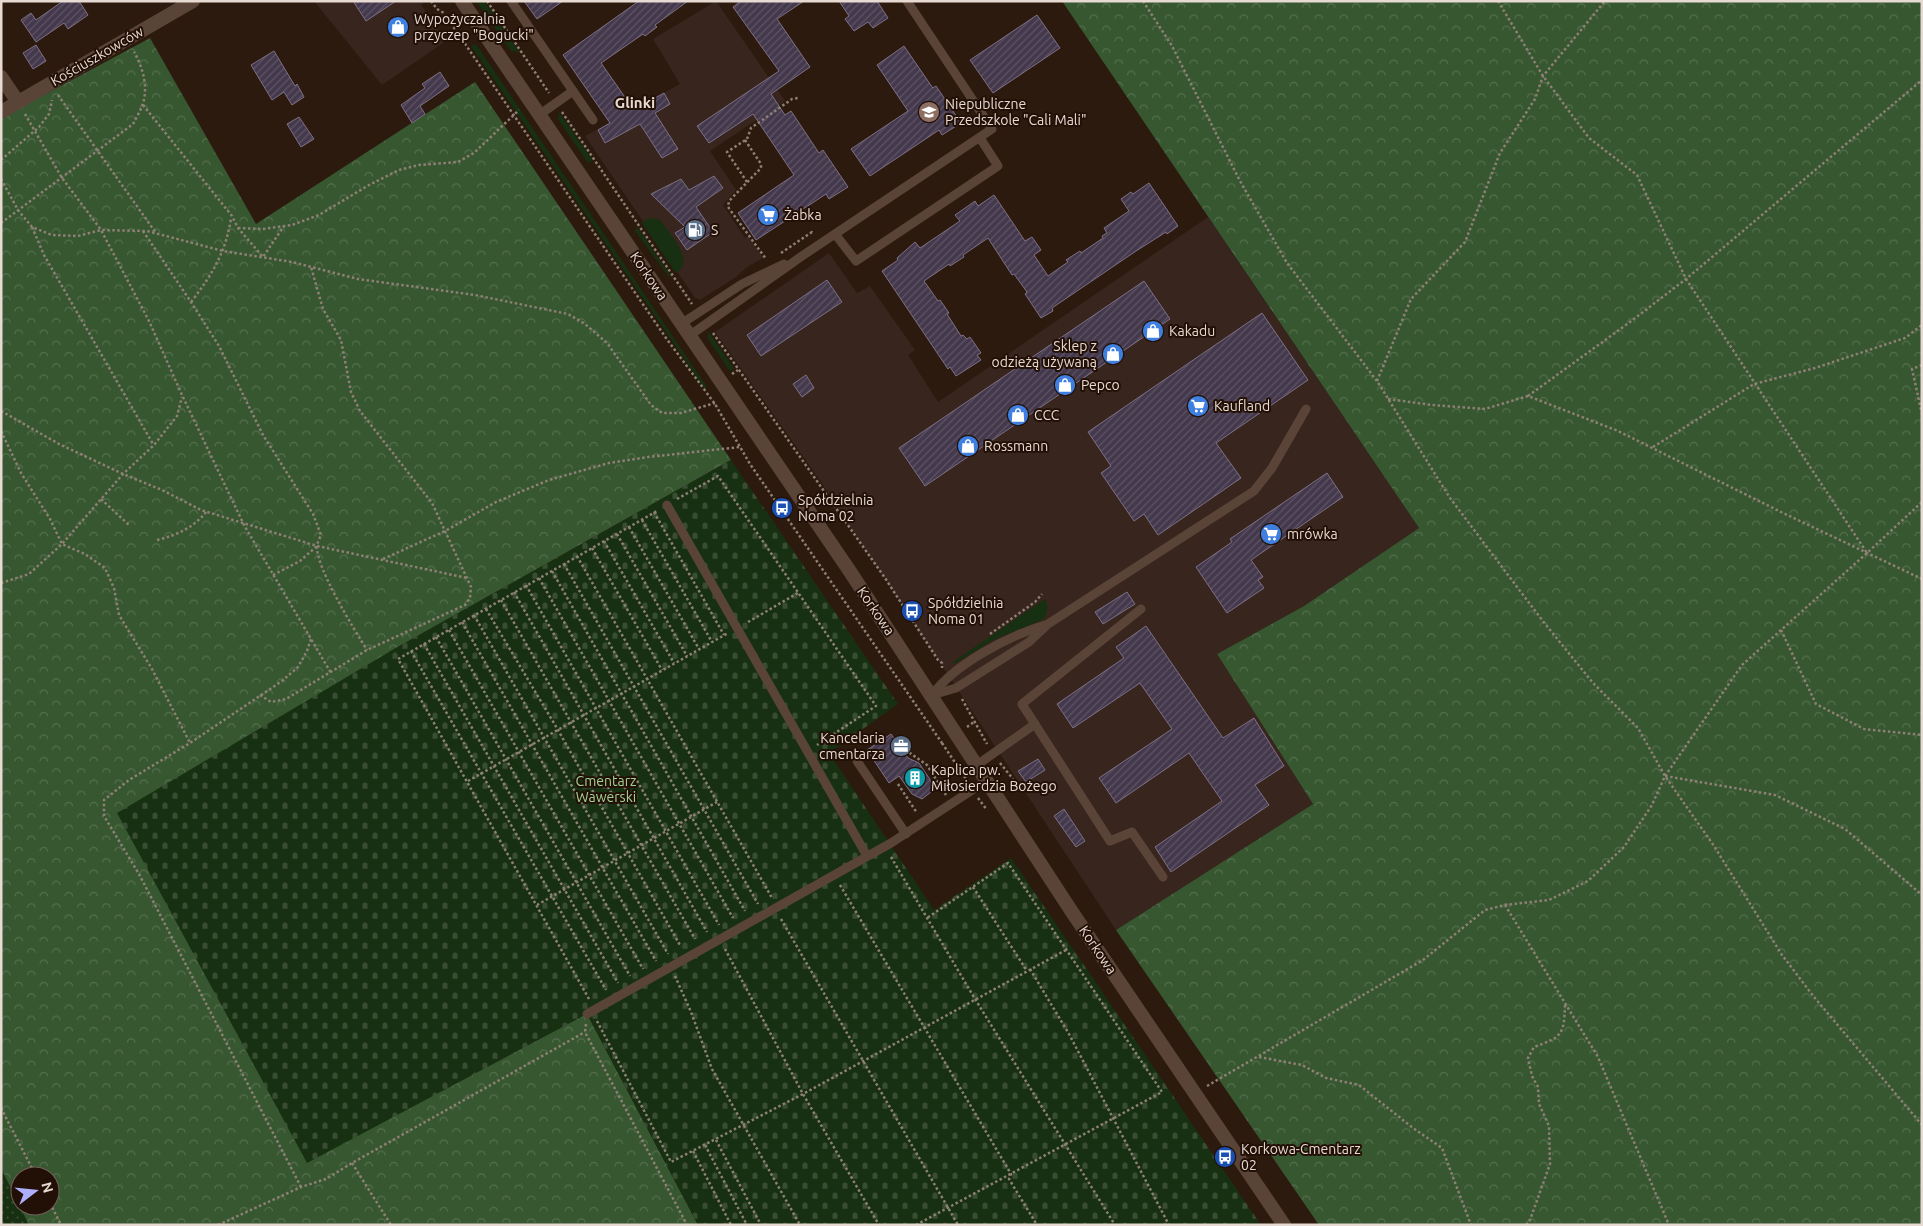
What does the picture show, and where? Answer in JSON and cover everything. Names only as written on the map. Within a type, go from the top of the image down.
[{"type":"street","name":"Kościuszkowców","points":[[1,112],[193,1]]},
{"type":"street","name":"Korkowa","points":[[462,1],[851,573],[1072,912],[1284,1225]]},
{"type":"street","points":[[1,77],[18,102]]},
{"type":"lane","points":[[511,1],[593,120]]},
{"type":"lane","points":[[689,336],[834,234],[992,129],[907,1]]},
{"type":"lane","points":[[539,114],[573,91]]},
{"type":"lane","points":[[834,234],[856,261],[998,166],[980,138]]},
{"type":"lane","points":[[681,324],[742,284],[802,256]]},
{"type":"lane","points":[[932,695],[956,688],[1029,642],[1048,624],[1254,491],[1272,468],[1306,409]]},
{"type":"lane","points":[[667,505],[867,856]]},
{"type":"lane","points":[[1141,609],[1022,704],[1110,841],[1132,832],[1163,877]]},
{"type":"lane","points":[[932,695],[948,676],[987,651],[1022,632],[1048,624]]},
{"type":"lane","points":[[977,765],[1035,724]]},
{"type":"lane","points":[[858,761],[906,834]]},
{"type":"lane","points":[[590,1013],[668,967],[906,834],[986,781]]},
{"type":"path","points":[[431,1],[437,9],[444,13],[666,338],[715,404],[740,447],[942,743],[974,722]]},
{"type":"path","points":[[487,1],[699,313]]},
{"type":"path","points":[[1143,1],[1172,46],[1240,181],[1287,263],[1376,381],[1456,505],[1542,620],[1593,683],[1638,728],[1665,776],[1714,846],[1782,955],[1814,997],[1922,1125]]},
{"type":"path","points":[[1498,1],[1543,76],[1589,138],[1637,175],[1686,279],[1868,553]]},
{"type":"path","points":[[1376,381],[1412,299],[1465,242],[1500,153],[1535,99],[1543,76],[1604,1]]},
{"type":"path","points":[[1,223],[132,124],[143,104],[144,75],[138,57],[127,39]]},
{"type":"path","points":[[1388,399],[1485,409],[1528,396],[1686,279],[1922,80]]},
{"type":"path","points":[[1,160],[35,131],[49,114],[53,97],[50,84]]},
{"type":"path","points":[[50,84],[156,233]]},
{"type":"path","points":[[746,182],[727,152],[747,139],[751,128],[792,99],[798,98]]},
{"type":"path","points":[[238,228],[263,229],[292,225],[319,215],[399,170],[419,165],[458,162],[474,153],[530,101]]},
{"type":"path","points":[[18,102],[62,178],[100,230],[148,321],[244,525],[331,673]]},
{"type":"path","points":[[143,104],[232,216],[238,228],[263,257]]},
{"type":"path","points":[[745,140],[761,164],[761,168],[729,201],[728,206],[770,264]]},
{"type":"path","points":[[1,179],[18,210],[32,227],[44,255],[154,445]]},
{"type":"path","points":[[191,302],[206,283],[223,251],[228,239],[232,216]]},
{"type":"path","points":[[263,257],[284,226]]},
{"type":"path","points":[[32,227],[52,235],[78,236],[100,230],[156,233],[223,251],[263,257],[358,279],[475,295],[568,314],[585,324],[607,343],[651,405],[662,413],[681,413],[715,404]]},
{"type":"path","points":[[143,231],[219,346],[264,436],[313,514],[321,535],[317,546],[300,560],[273,575]]},
{"type":"path","points":[[260,695],[271,702],[286,699],[367,650],[465,605],[470,598],[471,587],[432,503],[360,410],[351,392],[341,340],[322,309],[311,267]]},
{"type":"path","points":[[706,324],[885,578],[938,660],[942,663],[950,662]]},
{"type":"path","points":[[1653,447],[1754,384],[1815,368],[1905,338],[1922,325]]},
{"type":"path","points":[[1922,365],[1912,369],[1922,414]]},
{"type":"path","points":[[1,583],[29,574],[62,544],[123,474],[154,445],[177,416],[182,396]]},
{"type":"path","points":[[1528,396],[1618,431],[1653,447],[1922,579]]},
{"type":"path","points":[[1,411],[59,444],[206,512],[317,546],[467,578]]},
{"type":"path","points":[[1,431],[21,474],[50,518],[62,544],[85,554],[105,568],[114,588],[120,616],[152,669],[190,743]]},
{"type":"path","points":[[382,560],[446,531],[496,502],[549,480],[619,462],[740,447]]},
{"type":"path","points":[[808,751],[876,706],[718,476],[398,659],[589,996],[590,1013],[671,1162],[804,1094],[924,1026],[1066,950]]},
{"type":"path","points":[[101,499],[130,525]]},
{"type":"path","points":[[1196,1093],[1423,960],[1485,910],[1505,905],[1549,900],[1588,881],[1624,847],[1652,806],[1665,776],[1742,665],[1868,553],[1922,502]]},
{"type":"path","points":[[157,540],[182,532],[198,521],[206,512]]},
{"type":"path","points":[[654,512],[724,635]]},
{"type":"path","points":[[642,520],[712,642]]},
{"type":"path","points":[[629,527],[699,649]]},
{"type":"path","points":[[616,534],[687,656]]},
{"type":"path","points":[[604,541],[674,663]]},
{"type":"path","points":[[317,546],[321,563],[339,603],[367,650]]},
{"type":"path","points":[[592,548],[662,670]]},
{"type":"path","points":[[577,556],[777,907],[778,913],[958,1225]]},
{"type":"path","points":[[564,564],[763,914]]},
{"type":"path","points":[[552,571],[751,921]]},
{"type":"path","points":[[539,578],[739,928]]},
{"type":"path","points":[[526,585],[666,831],[719,939],[879,1225]]},
{"type":"path","points":[[514,592],[654,838],[719,939]]},
{"type":"path","points":[[467,782],[798,593]]},
{"type":"path","points":[[988,635],[1035,602],[1042,594]]},
{"type":"path","points":[[501,600],[700,949]]},
{"type":"path","points":[[486,608],[558,730],[687,957]]},
{"type":"path","points":[[474,616],[614,861],[691,1012],[712,1068],[800,1225]]},
{"type":"path","points":[[462,622],[602,868],[668,967]]},
{"type":"path","points":[[449,630],[649,978]]},
{"type":"path","points":[[1781,630],[1816,704],[1864,729],[1922,735]]},
{"type":"path","points":[[436,637],[636,986]]},
{"type":"path","points":[[301,1187],[139,874],[104,816],[104,800],[129,780],[190,743],[282,681],[298,667],[311,639]]},
{"type":"path","points":[[424,644],[624,993]]},
{"type":"path","points":[[411,651],[611,1000]]},
{"type":"path","points":[[942,663],[942,668]]},
{"type":"path","points":[[959,693],[994,754],[1013,779]]},
{"type":"path","points":[[904,744],[910,753],[927,764],[948,795],[940,801]]},
{"type":"path","points":[[1665,776],[1775,795],[1845,829],[1922,895]]},
{"type":"path","points":[[898,784],[919,815]]},
{"type":"path","points":[[537,905],[717,802]]},
{"type":"path","points":[[884,846],[975,999],[1115,1225]]},
{"type":"path","points":[[916,1225],[1162,1092],[1008,863],[927,918]]},
{"type":"path","points":[[834,875],[1011,1174],[1009,1179],[1037,1225]]},
{"type":"path","points":[[973,887],[1027,971]]},
{"type":"path","points":[[1505,905],[1598,1057],[1669,1225]]},
{"type":"path","points":[[1030,969],[1069,1034],[1169,1225]]},
{"type":"path","points":[[1526,1225],[1530,1220],[1550,1164],[1549,1126],[1539,1104],[1538,1087],[1532,1076],[1528,1058],[1534,1047],[1555,1040],[1564,1026],[1565,1004]]},
{"type":"path","points":[[218,1225],[301,1187],[326,1179],[585,1032],[687,1225]]},
{"type":"path","points":[[1258,1057],[1302,1065],[1326,1078],[1359,1085],[1413,1128],[1442,1148],[1472,1225]]},
{"type":"path","points":[[1,1108],[31,1166]]},
{"type":"path","points":[[716,1140],[761,1225]]},
{"type":"path","points":[[704,1145],[747,1225]]},
{"type":"path","points":[[692,1151],[731,1225]]},
{"type":"path","points":[[352,1163],[391,1225]]},
{"type":"shaded area","points":[[314,1],[426,1],[421,5],[446,41],[382,85]]},
{"type":"shaded area","points":[[716,1],[785,101],[710,151],[736,190],[723,205],[745,238],[748,236],[763,258],[700,300],[695,298],[585,136],[680,84],[653,39]]},
{"type":"shaded area","points":[[1208,217],[1419,528],[1304,606],[1217,654],[1313,804],[1116,930],[821,482],[715,332],[829,253],[857,293],[870,286],[915,350],[908,355],[938,402]]},
{"type":"green space","points":[[476,1],[484,1],[520,53],[510,50]]},
{"type":"green space","points":[[1062,1],[1922,1],[1922,1225],[1319,1225],[1116,930],[1313,804],[1217,654],[1304,606],[1419,528]]},
{"type":"green space","points":[[150,38],[256,224],[475,82],[731,460],[389,652],[587,1014],[698,1225],[1,1225],[1,118]]},
{"type":"green space","points":[[476,44],[707,387],[704,388],[471,46]]},
{"type":"green space","points":[[559,112],[593,161],[588,163],[558,119]]},
{"type":"green space","points":[[652,218],[660,220],[679,248],[683,262],[681,268],[676,273],[642,223]]},
{"type":"green space","points":[[637,227],[671,276],[669,277],[635,231]]},
{"type":"green space","points":[[708,331],[733,367],[730,371],[708,339]]},
{"type":"green space","name":"Cmentarz Wawerski","points":[[731,460],[898,704],[829,753],[934,910],[1011,858],[1261,1225],[698,1225],[587,1014],[307,1163],[117,813],[389,652]]},
{"type":"green space","points":[[1045,599],[1047,610],[1042,620],[993,640],[954,664],[953,662]]},
{"type":"green space","points":[[1,1168],[10,1186],[10,1216],[25,1216],[29,1225],[1,1225]]},
{"type":"building","points":[[63,1],[79,1],[88,15],[68,29],[64,23],[36,42],[21,20],[31,13],[36,20]]},
{"type":"building","points":[[353,1],[396,1],[366,21]]},
{"type":"building","points":[[524,1],[563,1],[537,19]]},
{"type":"building","points":[[639,1],[688,1],[655,25],[657,27],[645,36],[643,34],[601,63],[634,110],[664,93],[670,104],[655,113],[678,149],[662,158],[640,124],[605,143],[598,130],[610,123],[563,55]]},
{"type":"building","points":[[741,1],[804,1],[777,19],[810,67],[771,94],[785,115],[791,111],[819,153],[823,150],[848,187],[829,199],[826,194],[756,240],[738,213],[794,175],[753,114],[709,143],[697,126],[779,71],[733,7]]},
{"type":"building","points":[[839,1],[877,1],[888,18],[873,28],[868,22],[854,31],[845,19],[849,16]]},
{"type":"building","points":[[1037,15],[1060,48],[993,93],[970,60]]},
{"type":"building","points":[[36,45],[46,61],[33,69],[23,53]]},
{"type":"building","points":[[904,46],[933,88],[936,86],[961,123],[942,135],[939,130],[870,176],[851,149],[908,111],[877,65]]},
{"type":"building","points":[[274,51],[295,86],[297,84],[304,97],[292,105],[284,92],[272,100],[251,65]]},
{"type":"building","points":[[440,72],[449,86],[420,106],[425,114],[412,123],[401,105],[425,88],[422,84]]},
{"type":"building","points":[[299,117],[314,139],[301,147],[287,124]]},
{"type":"building","points":[[714,176],[723,188],[696,207],[713,232],[687,250],[675,233],[685,227],[651,194],[681,179],[689,190]]},
{"type":"building","points":[[1149,183],[1178,226],[1136,251],[1052,308],[1053,311],[1041,318],[1025,294],[1027,292],[1014,274],[1012,275],[988,238],[963,255],[964,257],[950,266],[949,264],[924,281],[949,313],[947,314],[961,336],[963,335],[967,339],[970,337],[981,353],[977,355],[981,360],[956,376],[950,367],[948,369],[882,271],[898,260],[897,258],[915,242],[920,248],[960,221],[955,215],[975,201],[978,206],[994,195],[1025,241],[1032,237],[1041,250],[1034,255],[1048,276],[1068,262],[1066,260],[1080,251],[1081,253],[1103,238],[1102,236],[1107,233],[1104,228],[1129,211],[1121,199],[1131,192],[1133,194]]},
{"type":"building","points":[[827,280],[842,302],[761,356],[747,335]]},
{"type":"building","points":[[1144,281],[1170,319],[925,486],[899,448]]},
{"type":"building","name":"Kaufland","points":[[1262,313],[1308,380],[1216,443],[1241,478],[1158,535],[1144,514],[1134,521],[1101,473],[1111,466],[1088,432]]},
{"type":"building","points":[[806,375],[814,388],[802,397],[793,384]]},
{"type":"building","points":[[1327,473],[1343,497],[1251,560],[1263,577],[1258,580],[1264,588],[1227,613],[1196,567],[1232,542],[1230,539]]},
{"type":"building","points":[[1127,592],[1135,604],[1103,624],[1095,612]]},
{"type":"building","points":[[1146,626],[1223,738],[1254,718],[1284,766],[1255,785],[1269,805],[1171,872],[1155,847],[1222,801],[1189,753],[1116,803],[1099,778],[1172,729],[1140,683],[1073,728],[1057,704],[1124,658],[1116,647]]},
{"type":"building","points":[[891,734],[908,758],[919,763],[931,781],[931,792],[922,799],[912,794],[899,776],[889,783],[867,750]]},
{"type":"building","points":[[1038,759],[1045,770],[1026,782],[1018,771]]},
{"type":"building","points":[[1064,809],[1085,841],[1076,847],[1054,816]]},
{"type":"place","name":"Wypożyczalnia przyczep \"Bogucki\"","points":[[398,27]]},
{"type":"place","name":"Niepubliczne Przedszkole \"Cali Mali\"","points":[[929,112]]},
{"type":"place","name":"Żabka","points":[[768,215]]},
{"type":"place","name":"S","points":[[695,230]]},
{"type":"place","name":"Kakadu","points":[[1153,331]]},
{"type":"place","name":"Sklep z odzieżą używaną","points":[[1113,354]]},
{"type":"place","name":"Pepco","points":[[1065,385]]},
{"type":"place","name":"Kaufland","points":[[1198,406]]},
{"type":"place","name":"CCC","points":[[1018,415]]},
{"type":"place","name":"Rossmann","points":[[968,446]]},
{"type":"place","name":"Spółdzielnia Noma 02","points":[[782,508]]},
{"type":"place","name":"mrówka","points":[[1271,534]]},
{"type":"place","name":"Spółdzielnia Noma 01","points":[[912,611]]},
{"type":"place","name":"Kancelaria cmentarza","points":[[901,746]]},
{"type":"place","name":"Kaplica pw. Miłosierdzia Bożego","points":[[915,778]]},
{"type":"place","name":"Korkowa-Cmentarz 02","points":[[1225,1157]]},
{"type":"district","name":"Glinki","points":[[635,102]]}]
